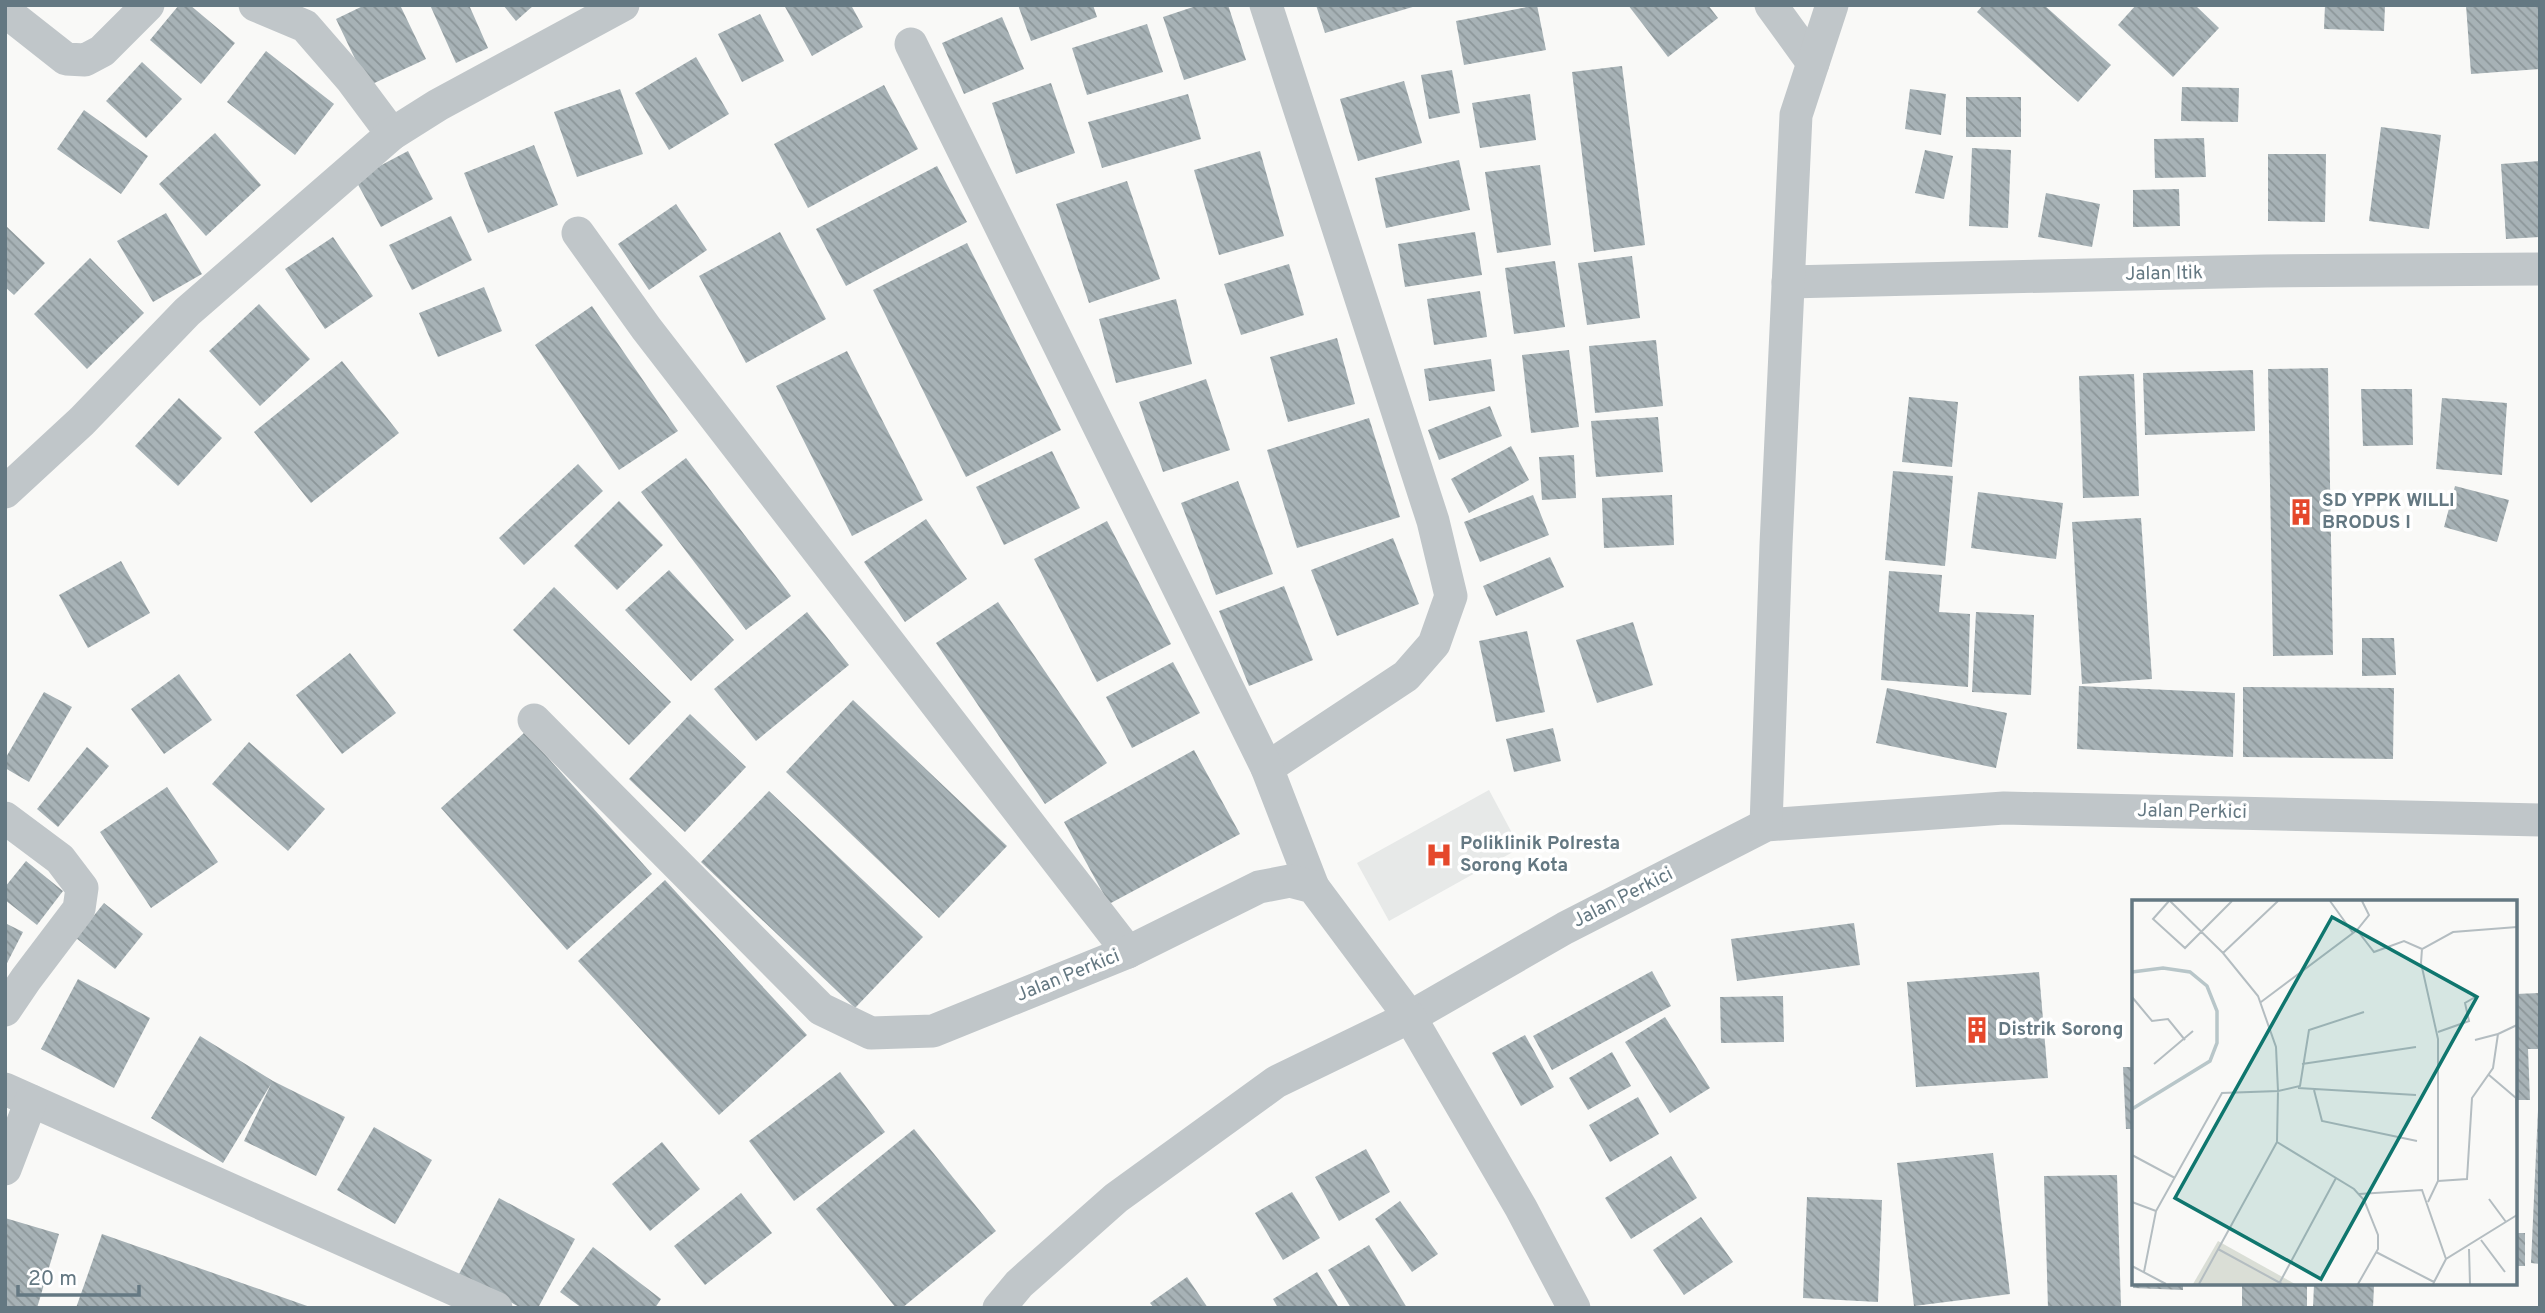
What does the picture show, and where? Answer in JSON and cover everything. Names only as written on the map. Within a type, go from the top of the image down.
[{"type":"street","points":[[5,11],[66,59],[85,60],[102,51],[148,5]]},
{"type":"street","points":[[255,5],[305,26],[351,79],[392,134]]},
{"type":"street","points":[[5,492],[82,421],[187,312],[392,134],[438,105],[623,5]]},
{"type":"street","points":[[1266,5],[1433,521],[1451,596],[1434,644],[1406,676],[1267,768]]},
{"type":"street","points":[[1771,5],[1813,63]]},
{"type":"street","points":[[1766,825],[1796,115],[1832,5]]},
{"type":"street","points":[[911,44],[1267,768],[1313,887],[1410,1017],[1521,1208],[1574,1308]]},
{"type":"street","points":[[578,233],[663,349],[1128,951]]},
{"type":"street","name":"Jalan Itik","points":[[1788,282],[2265,271],[2540,269]]},
{"type":"street","name":"Jalan Perkici","points":[[534,720],[821,1009],[871,1033],[933,1031],[1128,951],[1259,887],[1290,881],[1313,887]]},
{"type":"street","name":"Jalan Perkici","points":[[999,1308],[1019,1284],[1116,1198],[1276,1082],[1410,1017],[1565,928],[1766,825],[2004,808],[2540,820]]},
{"type":"street","points":[[5,818],[60,859],[82,888],[79,909],[5,1010]]},
{"type":"street","points":[[5,1169],[18,1095],[496,1308]]},
{"type":"shaded area","name":"Poliklinik Polresta Sorong Kota","points":[[1489,790],[1520,848],[1389,921],[1357,863]]},
{"type":"building","points":[[179,5],[190,5],[235,43],[201,84],[150,40]]},
{"type":"building","points":[[365,5],[400,5],[426,59],[368,86],[336,19]]},
{"type":"building","points":[[430,5],[469,5],[488,48],[456,63]]},
{"type":"building","points":[[503,5],[534,5],[516,21]]},
{"type":"building","points":[[784,5],[851,5],[863,27],[812,56]]},
{"type":"building","points":[[1018,5],[1093,5],[1097,17],[1031,41]]},
{"type":"building","points":[[1199,5],[1228,5],[1246,60],[1184,80],[1163,17]]},
{"type":"building","points":[[1316,5],[1416,5],[1416,6],[1325,33]]},
{"type":"building","points":[[1537,5],[1546,50],[1464,65],[1456,21]]},
{"type":"building","points":[[1628,5],[1708,5],[1718,18],[1668,57]]},
{"type":"building","points":[[1983,5],[2044,5],[2111,65],[2078,102],[1977,12]]},
{"type":"building","points":[[2136,5],[2195,5],[2219,28],[2173,77],[2118,25]]},
{"type":"building","points":[[2325,5],[2385,5],[2384,31],[2324,29]]},
{"type":"building","points":[[2466,5],[2540,5],[2540,69],[2471,74]]},
{"type":"building","points":[[760,14],[784,61],[742,82],[718,34]]},
{"type":"building","points":[[1002,17],[1024,69],[964,94],[942,43]]},
{"type":"building","points":[[1147,24],[1163,72],[1087,95],[1072,48]]},
{"type":"building","points":[[266,51],[334,104],[295,155],[227,102]]},
{"type":"building","points":[[696,57],[729,114],[669,150],[635,93]]},
{"type":"building","points":[[142,62],[182,99],[146,138],[106,101]]},
{"type":"building","points":[[1622,66],[1645,245],[1594,252],[1572,72]]},
{"type":"building","points":[[1452,70],[1460,113],[1429,119],[1421,75]]},
{"type":"building","points":[[1404,81],[1422,143],[1358,161],[1340,99]]},
{"type":"building","points":[[1051,83],[1075,153],[1016,174],[992,103]]},
{"type":"building","points":[[884,85],[918,149],[808,208],[774,144]]},
{"type":"building","points":[[2182,87],[2239,88],[2238,122],[2181,121]]},
{"type":"building","points":[[620,89],[643,154],[577,177],[554,112]]},
{"type":"building","points":[[1910,89],[1946,94],[1941,135],[1905,129]]},
{"type":"building","points":[[1188,94],[1201,139],[1102,168],[1088,122]]},
{"type":"building","points":[[1530,94],[1536,140],[1480,148],[1472,103]]},
{"type":"building","points":[[1966,97],[2021,97],[2021,137],[1966,137]]},
{"type":"building","points":[[84,110],[148,156],[121,194],[57,149]]},
{"type":"building","points":[[2381,127],[2441,135],[2429,229],[2369,221]]},
{"type":"building","points":[[215,133],[261,185],[206,236],[159,184]]},
{"type":"building","points":[[2204,138],[2206,177],[2155,178],[2154,139]]},
{"type":"building","points":[[534,145],[558,205],[488,233],[464,173]]},
{"type":"building","points":[[1972,148],[2011,150],[2008,228],[1969,226]]},
{"type":"building","points":[[1925,150],[1953,156],[1944,199],[1915,193]]},
{"type":"building","points":[[408,151],[433,199],[381,227],[355,179]]},
{"type":"building","points":[[1260,151],[1284,236],[1219,255],[1194,170]]},
{"type":"building","points":[[2268,154],[2326,154],[2325,222],[2268,221]]},
{"type":"building","points":[[1459,160],[1470,210],[1386,228],[1375,178]]},
{"type":"building","points":[[2540,161],[2540,237],[2506,239],[2501,164]]},
{"type":"building","points":[[1540,165],[1551,245],[1497,253],[1485,172]]},
{"type":"building","points":[[937,166],[967,222],[846,286],[816,229]]},
{"type":"building","points":[[1127,181],[1160,279],[1089,303],[1056,204]]},
{"type":"building","points":[[2179,189],[2180,226],[2133,227],[2133,190]]},
{"type":"building","points":[[2046,193],[2100,204],[2092,247],[2038,237]]},
{"type":"building","points":[[676,204],[707,250],[649,290],[618,244]]},
{"type":"building","points":[[166,213],[202,274],[153,302],[117,241]]},
{"type":"building","points":[[451,216],[472,260],[412,290],[389,245]]},
{"type":"building","points":[[5,225],[45,263],[14,295],[5,287]]},
{"type":"building","points":[[780,232],[826,319],[746,363],[699,276]]},
{"type":"building","points":[[1475,232],[1482,275],[1405,287],[1398,244]]},
{"type":"building","points":[[333,237],[373,296],[325,329],[285,269]]},
{"type":"building","points":[[967,243],[1061,430],[966,477],[873,290]]},
{"type":"building","points":[[1632,256],[1640,318],[1587,325],[1578,263]]},
{"type":"building","points":[[90,258],[144,313],[87,369],[34,314]]},
{"type":"building","points":[[1555,261],[1565,327],[1514,334],[1505,268]]},
{"type":"building","points":[[1289,264],[1304,315],[1241,335],[1224,284]]},
{"type":"building","points":[[484,287],[502,331],[438,357],[419,313]]},
{"type":"building","points":[[1480,291],[1487,337],[1434,345],[1427,299]]},
{"type":"building","points":[[1176,299],[1192,364],[1116,383],[1099,319]]},
{"type":"building","points":[[259,304],[310,359],[260,406],[209,351]]},
{"type":"building","points":[[592,306],[678,431],[619,470],[535,345]]},
{"type":"building","points":[[1337,338],[1355,404],[1288,422],[1270,357]]},
{"type":"building","points":[[1656,340],[1663,406],[1595,413],[1589,346]]},
{"type":"building","points":[[1569,350],[1579,427],[1531,433],[1522,355]]},
{"type":"building","points":[[847,351],[923,500],[852,536],[776,386]]},
{"type":"building","points":[[1491,359],[1495,391],[1429,401],[1424,369]]},
{"type":"building","points":[[342,361],[399,433],[311,503],[254,432]]},
{"type":"building","name":"SD YPPK WILLI BRODUS I","points":[[2328,368],[2333,655],[2273,656],[2268,369]]},
{"type":"building","points":[[2253,370],[2255,431],[2145,435],[2143,373]]},
{"type":"building","points":[[2134,374],[2139,496],[2083,498],[2079,376]]},
{"type":"building","points":[[1206,379],[1230,450],[1163,472],[1139,402]]},
{"type":"building","points":[[2361,389],[2412,389],[2413,445],[2363,446]]},
{"type":"building","points":[[1909,397],[1958,402],[1952,467],[1902,462]]},
{"type":"building","points":[[179,398],[222,438],[178,486],[135,446]]},
{"type":"building","points":[[2442,398],[2507,403],[2502,475],[2436,469]]},
{"type":"building","points":[[1490,406],[1502,436],[1439,460],[1428,430]]},
{"type":"building","points":[[1658,417],[1663,472],[1596,477],[1591,421]]},
{"type":"building","points":[[1369,418],[1400,517],[1297,548],[1267,450]]},
{"type":"building","points":[[1511,446],[1529,480],[1469,513],[1451,479]]},
{"type":"building","points":[[1052,451],[1080,508],[1004,545],[976,487]]},
{"type":"building","points":[[1574,455],[1576,498],[1542,500],[1539,457]]},
{"type":"building","points":[[686,458],[791,596],[746,630],[641,492]]},
{"type":"building","points":[[578,464],[603,491],[524,565],[499,538]]},
{"type":"building","points":[[1893,471],[1953,476],[1945,566],[1885,560]]},
{"type":"building","points":[[1238,481],[1273,574],[1216,595],[1181,503]]},
{"type":"building","points":[[2455,486],[2509,500],[2497,542],[2444,527]]},
{"type":"building","points":[[1978,492],[2063,503],[2056,559],[1971,548]]},
{"type":"building","points":[[1533,495],[1549,535],[1480,562],[1464,522]]},
{"type":"building","points":[[1672,495],[1674,545],[1604,548],[1602,498]]},
{"type":"building","points":[[619,501],[663,545],[617,590],[574,546]]},
{"type":"building","points":[[2141,518],[2152,679],[2082,684],[2072,522]]},
{"type":"building","points":[[926,519],[967,579],[905,622],[864,562]]},
{"type":"building","points":[[1107,521],[1171,644],[1097,682],[1034,559]]},
{"type":"building","points":[[1393,538],[1419,604],[1337,636],[1311,570]]},
{"type":"building","points":[[1550,557],[1564,587],[1496,616],[1483,586]]},
{"type":"building","points":[[121,561],[150,613],[88,648],[59,595]]},
{"type":"building","points":[[669,570],[734,640],[691,681],[625,610]]},
{"type":"building","points":[[1889,571],[1942,575],[1939,612],[1970,614],[1968,687],[1881,680]]},
{"type":"building","points":[[1284,586],[1313,660],[1249,686],[1219,611]]},
{"type":"building","points":[[554,587],[671,702],[629,745],[513,630]]},
{"type":"building","points":[[998,602],[1107,763],[1045,804],[936,643]]},
{"type":"building","points":[[807,612],[849,665],[756,741],[714,689]]},
{"type":"building","points":[[1976,612],[2034,615],[2031,695],[1972,692]]},
{"type":"building","points":[[1633,622],[1653,685],[1597,703],[1576,640]]},
{"type":"building","points":[[1527,631],[1545,712],[1496,722],[1479,641]]},
{"type":"building","points":[[2362,638],[2394,638],[2396,675],[2362,676]]},
{"type":"building","points":[[350,653],[396,713],[342,754],[296,695]]},
{"type":"building","points":[[1173,662],[1200,713],[1132,748],[1106,697]]},
{"type":"building","points":[[179,674],[212,720],[164,754],[131,709]]},
{"type":"building","points":[[2079,686],[2235,693],[2233,757],[2077,749]]},
{"type":"building","points":[[2243,687],[2394,688],[2393,759],[2243,757]]},
{"type":"building","points":[[1887,688],[2007,713],[1996,768],[1876,743]]},
{"type":"building","points":[[44,692],[72,707],[29,782],[5,768],[5,759]]},
{"type":"building","points":[[853,700],[1007,846],[939,918],[786,772]]},
{"type":"building","points":[[690,714],[746,767],[685,832],[629,779]]},
{"type":"building","points":[[1553,728],[1561,761],[1514,772],[1506,739]]},
{"type":"building","points":[[525,732],[652,874],[567,950],[441,808]]},
{"type":"building","points":[[249,742],[325,809],[288,851],[212,784]]},
{"type":"building","points":[[87,747],[109,766],[58,827],[37,809]]},
{"type":"building","points":[[1194,750],[1240,834],[1109,904],[1064,822]]},
{"type":"building","points":[[167,787],[218,862],[151,908],[100,832]]},
{"type":"building","points":[[769,791],[923,937],[855,1008],[701,862]]},
{"type":"building","points":[[26,861],[63,891],[37,925],[5,900],[5,887]]},
{"type":"building","points":[[665,880],[807,1035],[719,1115],[578,961]]},
{"type":"building","points":[[104,903],[143,934],[115,969],[76,938]]},
{"type":"building","points":[[5,923],[23,932],[5,967]]},
{"type":"building","points":[[1854,923],[1860,965],[1737,981],[1731,939]]},
{"type":"building","points":[[1652,971],[1671,1006],[1552,1070],[1533,1036]]},
{"type":"building","name":"Distrik Sorong","points":[[2039,972],[2048,1078],[1916,1087],[1907,982]]},
{"type":"building","points":[[78,979],[150,1018],[114,1088],[41,1049]]},
{"type":"building","points":[[2540,993],[2540,1049],[2528,1049],[2530,1100],[2517,1100],[2517,994]]},
{"type":"building","points":[[1783,996],[1784,1042],[1721,1043],[1720,997]]},
{"type":"building","points":[[1665,1017],[1710,1088],[1670,1113],[1625,1042]]},
{"type":"building","points":[[1525,1035],[1554,1087],[1521,1106],[1492,1053]]},
{"type":"building","points":[[200,1036],[273,1081],[345,1117],[316,1176],[244,1141],[271,1084],[223,1163],[151,1118]]},
{"type":"building","points":[[1612,1052],[1631,1086],[1588,1110],[1569,1078]]},
{"type":"building","points":[[2123,1067],[2132,1067],[2132,1129],[2126,1129]]},
{"type":"building","points":[[840,1072],[885,1132],[794,1201],[749,1141]]},
{"type":"building","points":[[1638,1097],[1659,1134],[1610,1162],[1589,1125]]},
{"type":"building","points":[[2540,1110],[2540,1264],[2531,1263]]},
{"type":"building","points":[[374,1127],[432,1160],[395,1224],[337,1190]]},
{"type":"building","points":[[914,1129],[996,1231],[902,1308],[896,1308],[816,1209]]},
{"type":"building","points":[[662,1142],[700,1189],[650,1231],[612,1184]]},
{"type":"building","points":[[1366,1149],[1390,1192],[1339,1221],[1315,1177]]},
{"type":"building","points":[[1993,1153],[2010,1294],[1914,1306],[1897,1163]]},
{"type":"building","points":[[1671,1156],[1697,1198],[1631,1239],[1605,1198]]},
{"type":"building","points":[[2117,1175],[2121,1308],[2048,1308],[2044,1176]]},
{"type":"building","points":[[1292,1192],[1320,1238],[1283,1260],[1255,1213]]},
{"type":"building","points":[[741,1193],[772,1233],[705,1285],[674,1246]]},
{"type":"building","points":[[1807,1197],[1882,1200],[1878,1302],[1803,1298]]},
{"type":"building","points":[[499,1198],[575,1239],[538,1308],[521,1308],[459,1274]]},
{"type":"building","points":[[1400,1201],[1438,1254],[1412,1272],[1375,1219]]},
{"type":"building","points":[[1701,1217],[1733,1262],[1684,1295],[1653,1250]]},
{"type":"building","points":[[5,1218],[59,1234],[37,1308],[5,1308]]},
{"type":"building","points":[[2517,1233],[2525,1233],[2525,1266],[2517,1266]]},
{"type":"building","points":[[102,1234],[310,1307],[310,1308],[76,1308]]},
{"type":"building","points":[[1369,1245],[1407,1308],[1351,1308],[1328,1270]]},
{"type":"building","points":[[593,1247],[661,1299],[655,1308],[582,1308],[560,1292]]},
{"type":"building","points":[[1317,1272],[1339,1308],[1278,1308],[1273,1299]]},
{"type":"building","points":[[1187,1277],[1208,1308],[1154,1308],[1150,1303]]},
{"type":"building","points":[[2134,1285],[2183,1285],[2183,1290],[2133,1288]]},
{"type":"building","points":[[2242,1285],[2307,1285],[2307,1308],[2242,1308]]},
{"type":"building","points":[[2314,1285],[2374,1285],[2373,1308],[2313,1308]]},
{"type":"place","name":"SD YPPK WILLI BRODUS I","points":[[2301,512]]},
{"type":"place","name":"Poliklinik Polresta Sorong Kota","points":[[1439,855]]},
{"type":"place","name":"Distrik Sorong","points":[[1977,1030]]}]
